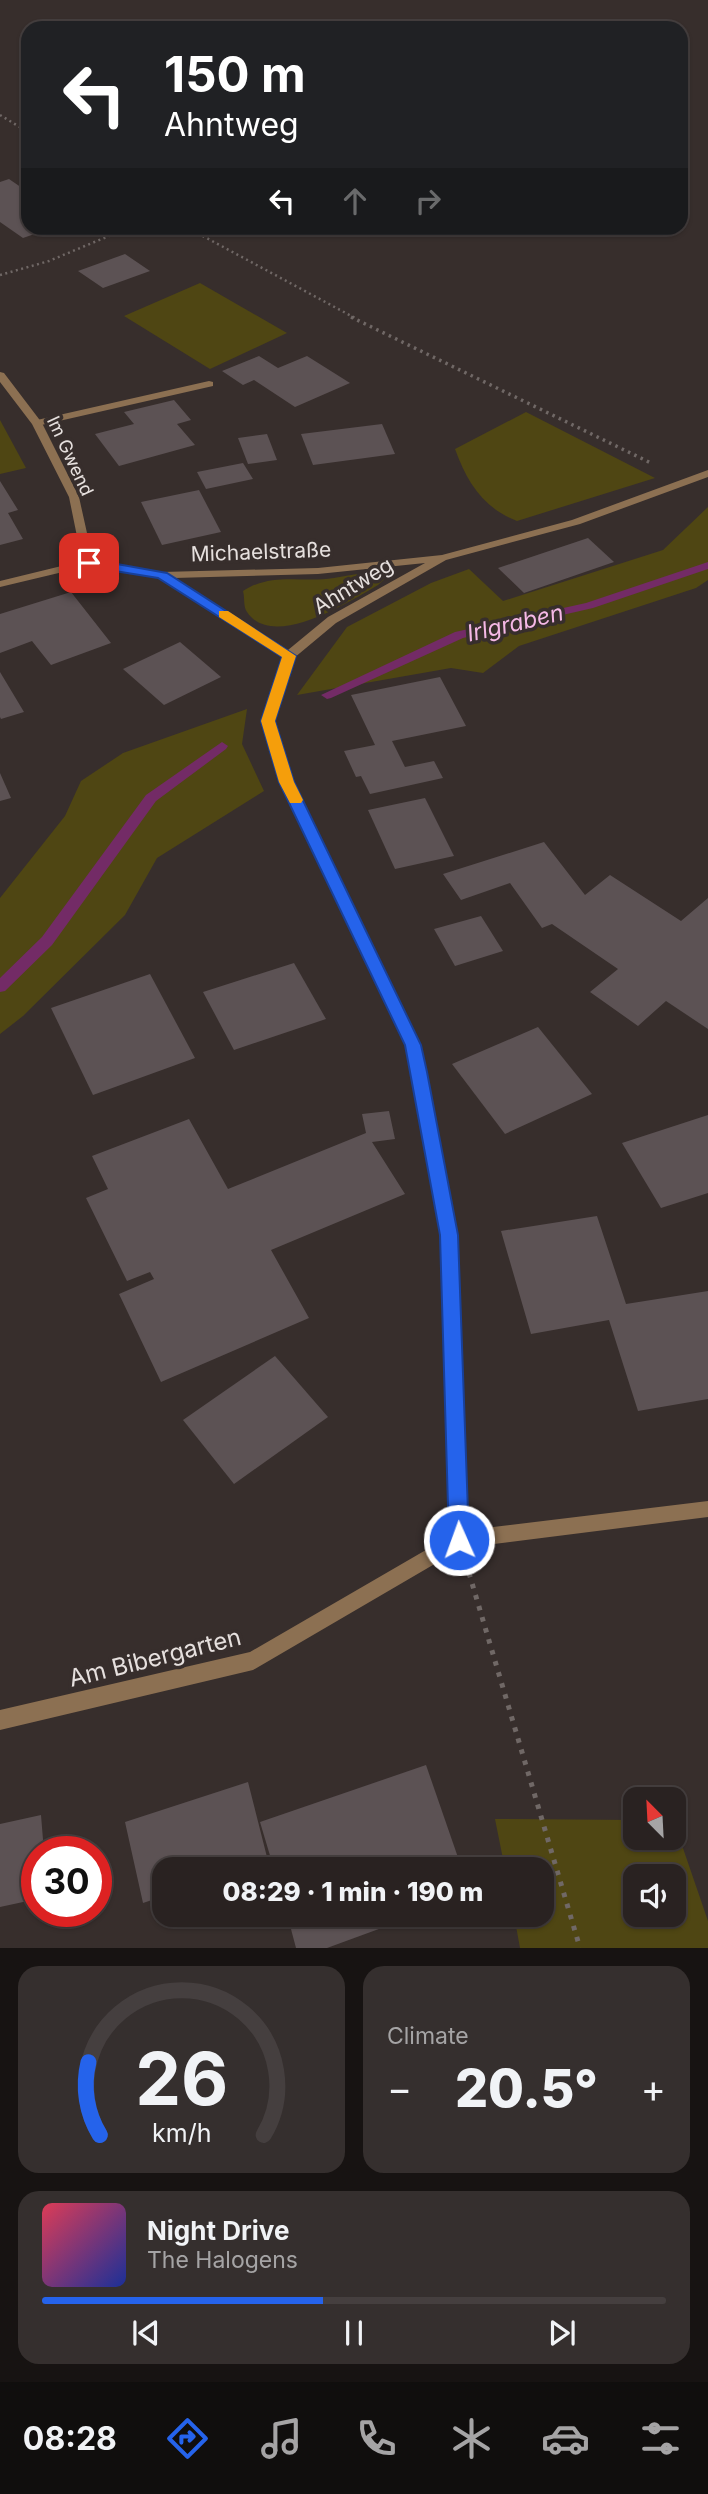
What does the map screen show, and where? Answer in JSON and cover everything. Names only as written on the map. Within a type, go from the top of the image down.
[{"type":"street","name":"Im Gwend","points":[[0,375],[37,423],[74,497],[89,563]]},
{"type":"street","points":[[37,423],[209,384]]},
{"type":"street","points":[[442,558],[576,522],[708,473]]},
{"type":"street","name":"Michaelstraße","points":[[0,584],[89,563],[162,575],[318,571],[442,558]]},
{"type":"street","name":"Ahntweg","points":[[289,656],[332,620],[442,558]]},
{"type":"street","points":[[162,575],[289,656],[268,721],[286,782],[413,1045],[449,1235],[459,1540],[708,1509]]},
{"type":"street","name":"Am Bibergarten","points":[[0,1720],[253,1661],[459,1540]]},
{"type":"path","points":[[0,115],[21,128]]},
{"type":"path","points":[[0,275],[49,261],[111,235]]},
{"type":"path","points":[[200,235],[307,295],[690,481]]},
{"type":"path","points":[[459,1540],[580,1948]]},
{"type":"shaded area","points":[[200,283],[287,333],[210,369],[124,316]]},
{"type":"shaded area","points":[[526,412],[655,478],[517,521],[505,516],[486,501],[471,483],[455,449]]},
{"type":"shaded area","points":[[0,420],[26,468],[0,474]]},
{"type":"shaded area","points":[[708,507],[708,580],[696,588],[519,646],[483,673],[451,668],[297,695],[347,627],[431,583],[469,569],[503,601],[663,550]]},
{"type":"shaded area","points":[[384,571],[387,577],[378,585],[331,611],[292,625],[259,623],[245,607],[243,591],[265,582],[334,578]]},
{"type":"shaded area","points":[[247,709],[242,744],[264,791],[157,858],[125,915],[23,1016],[0,1034],[0,898],[65,816],[81,781],[123,753]]},
{"type":"shaded area","points":[[495,1819],[623,1820],[623,1850],[684,1850],[708,1921],[708,1948],[520,1948],[516,1927],[554,1927],[554,1857],[503,1857]]},
{"type":"building","points":[[9,179],[21,187],[21,235],[32,235],[23,238],[0,222],[0,182]]},
{"type":"building","points":[[125,254],[150,271],[103,288],[78,271]]},
{"type":"building","points":[[259,356],[278,368],[307,356],[350,383],[295,407],[254,380],[243,385],[222,371]]},
{"type":"building","points":[[174,400],[191,420],[177,424],[195,445],[119,466],[95,434],[134,424],[124,412]]},
{"type":"building","points":[[382,424],[395,454],[313,465],[301,434]]},
{"type":"building","points":[[267,434],[277,460],[248,464],[238,438]]},
{"type":"building","points":[[243,463],[253,479],[206,489],[197,472]]},
{"type":"building","points":[[0,481],[18,510],[8,513],[23,539],[0,545]]},
{"type":"building","points":[[199,490],[221,532],[162,545],[141,502]]},
{"type":"building","points":[[588,538],[614,562],[524,593],[498,568]]},
{"type":"building","points":[[71,592],[111,643],[51,665],[32,641],[0,653],[0,614]]},
{"type":"building","points":[[180,642],[221,677],[164,705],[123,669]]},
{"type":"building","points":[[0,672],[24,712],[1,719],[0,717]]},
{"type":"building","points":[[440,677],[466,726],[392,741],[405,767],[434,761],[443,778],[370,794],[361,776],[356,777],[344,751],[375,745],[351,695]]},
{"type":"building","points":[[0,773],[11,798],[0,801]]},
{"type":"building","points":[[425,798],[454,856],[395,869],[368,810]]},
{"type":"building","points":[[544,842],[585,895],[610,875],[681,921],[708,898],[708,1029],[666,1001],[638,1026],[590,992],[618,969],[552,924],[542,928],[510,883],[461,900],[443,874]]},
{"type":"building","points":[[481,916],[503,951],[455,966],[434,929]]},
{"type":"building","points":[[294,963],[326,1019],[234,1050],[203,992]]},
{"type":"building","points":[[150,974],[195,1058],[93,1095],[51,1008]]},
{"type":"building","points":[[538,1027],[592,1094],[505,1134],[452,1064]]},
{"type":"building","points":[[389,1111],[395,1139],[372,1142],[405,1194],[271,1250],[309,1318],[161,1382],[119,1294],[154,1279],[150,1272],[127,1281],[86,1198],[108,1189],[92,1156],[189,1119],[228,1189],[366,1133],[362,1114]]},
{"type":"building","points":[[708,1115],[708,1193],[661,1208],[622,1143]]},
{"type":"building","points":[[597,1216],[626,1304],[708,1291],[708,1399],[638,1411],[609,1320],[531,1334],[501,1231]]},
{"type":"building","points":[[275,1356],[328,1417],[234,1484],[183,1420]]},
{"type":"building","points":[[426,1765],[458,1857],[270,1857],[260,1822]]},
{"type":"building","points":[[248,1782],[267,1857],[152,1857],[152,1900],[143,1903],[125,1822]]},
{"type":"building","points":[[41,1815],[43,1836],[21,1836],[21,1902],[0,1907],[0,1824]]},
{"type":"building","points":[[290,1927],[384,1927],[327,1948],[296,1948]]},
{"type":"waterway","name":"Irlgraben","points":[[327,695],[459,635],[589,606],[708,565]]},
{"type":"waterway","name":"Irlgraben","points":[[0,987],[47,941],[151,798],[222,746]]},
{"type":"slow traffic","points":[[224,614],[289,656],[268,721],[286,782],[296,800]]},
{"type":"route","points":[[89,563],[162,575],[289,656],[268,721],[286,782],[413,1045],[449,1235],[459,1540]]}]
